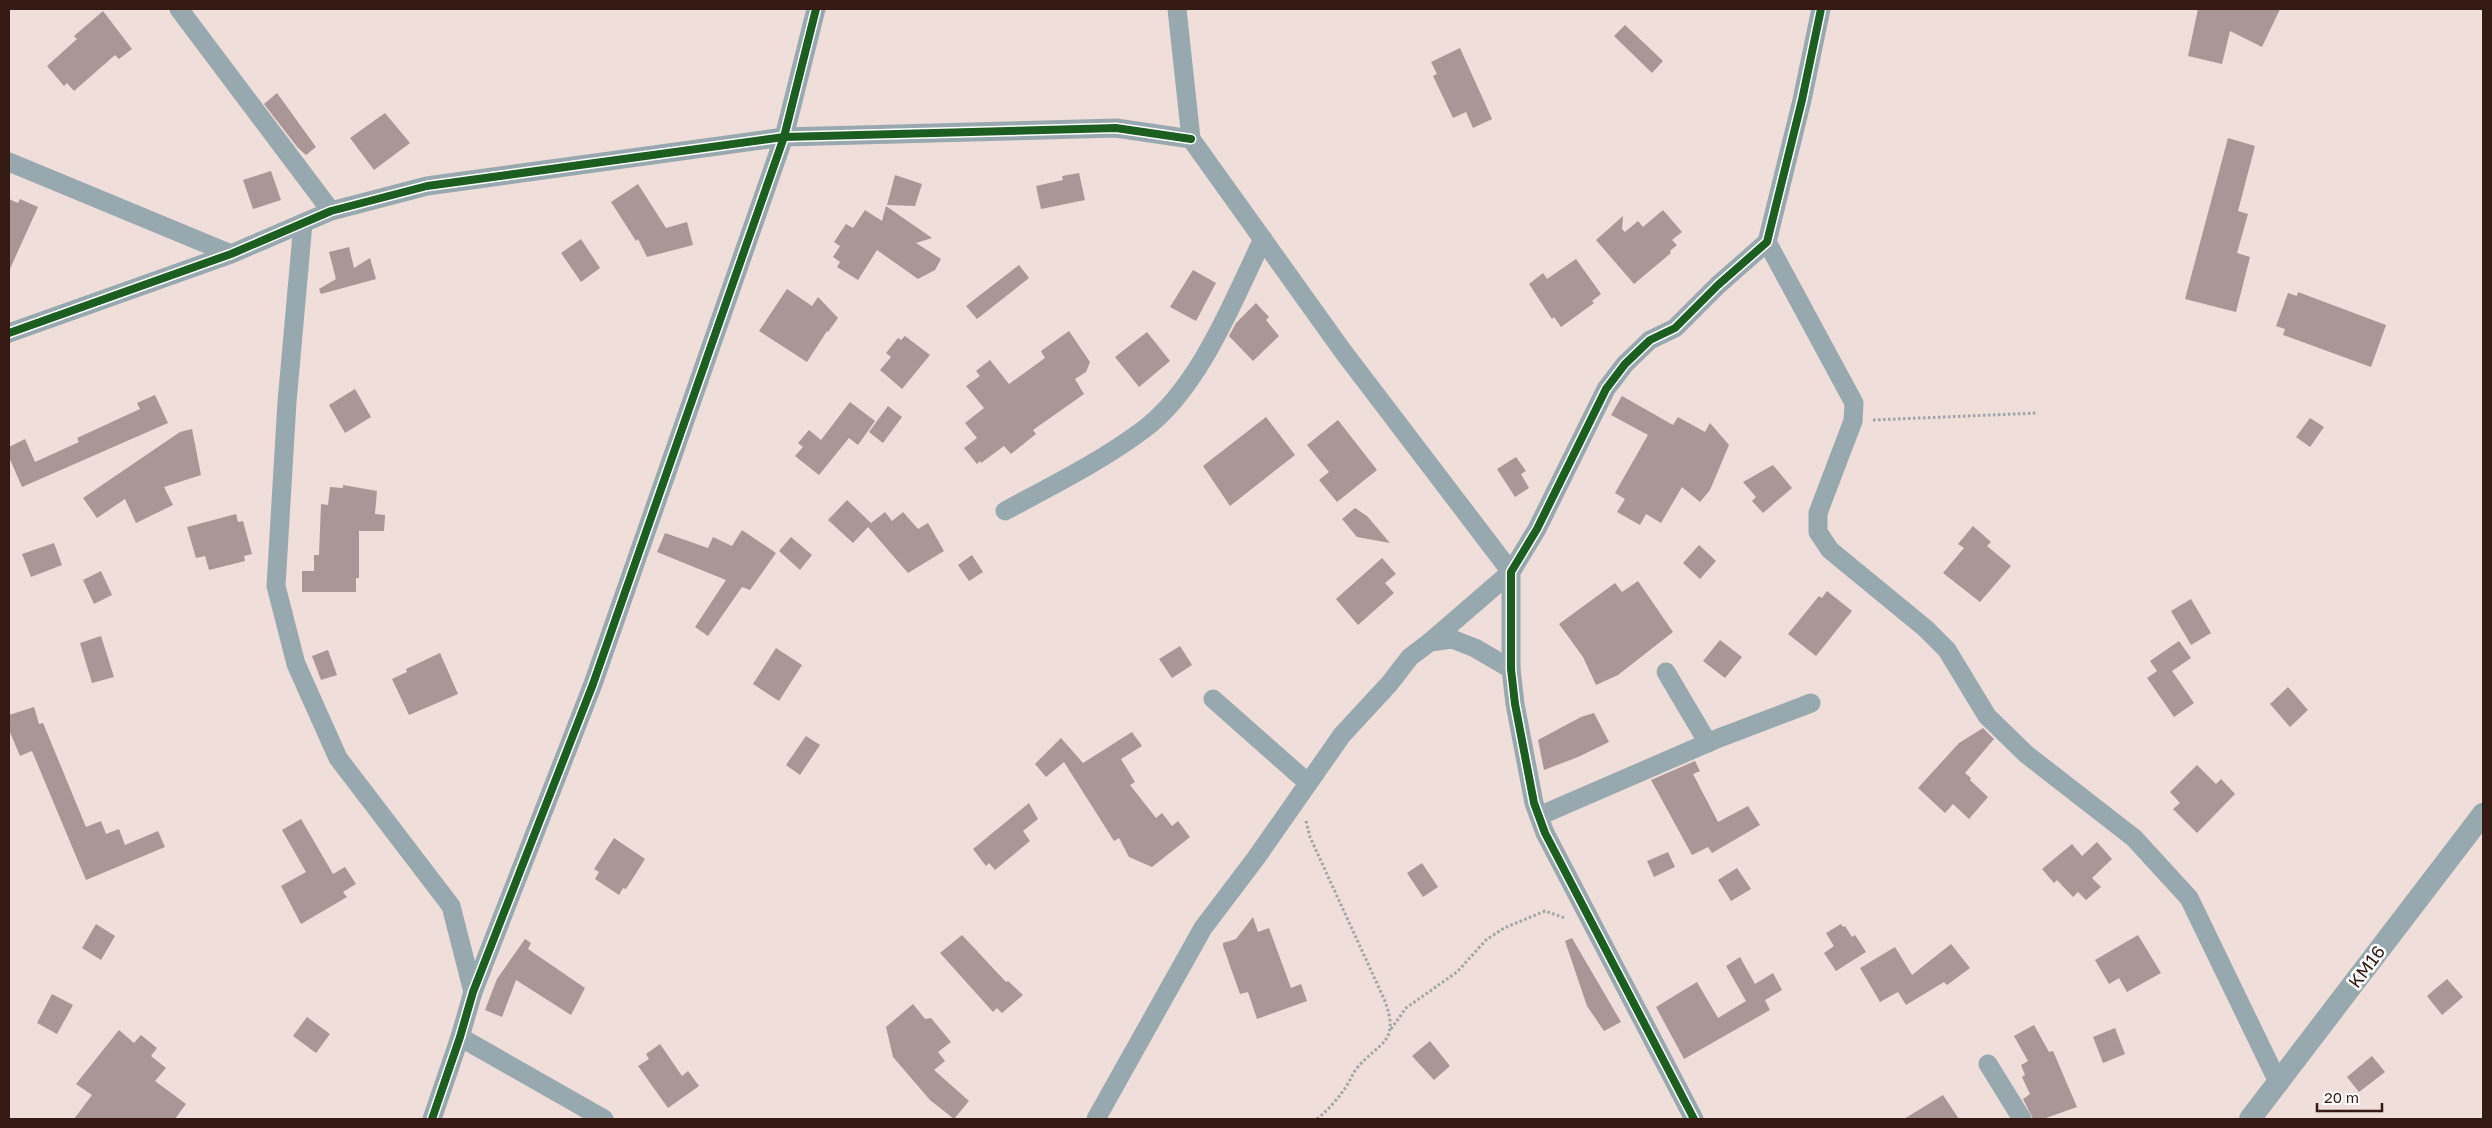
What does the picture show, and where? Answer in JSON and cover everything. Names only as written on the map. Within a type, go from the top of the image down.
[{"type":"street","points":[[179,9],[331,211]]},
{"type":"street","points":[[432,1119],[460,1037],[472,992],[593,684],[784,137],[816,9]]},
{"type":"street","points":[[1177,9],[1191,139],[1342,350],[1511,572],[1511,669],[1522,743],[1534,803],[1591,923],[1694,1119]]},
{"type":"street","points":[[1096,1119],[1203,928],[1342,735],[1390,683],[1410,658],[1511,572],[1537,529],[1606,389],[1625,364],[1650,340],[1674,328],[1718,285],[1767,242],[1800,109],[1821,9]]},
{"type":"street","points":[[9,333],[231,254],[331,211],[427,186],[784,137],[1116,128],[1191,139]]},
{"type":"street","points":[[9,162],[231,254]]},
{"type":"street","points":[[303,223],[286,402],[276,586],[296,664],[338,758],[451,906],[472,992]]},
{"type":"street","points":[[1005,511],[1091,463],[1136,435],[1168,405],[1201,363],[1263,239]]},
{"type":"street","points":[[1767,242],[1854,403],[1852,421],[1818,513],[1818,532],[1830,550],[1925,628],[1941,645],[1987,716],[2026,754],[2116,823],[2168,873],[2189,898],[2279,1084]]},
{"type":"street","points":[[1430,642],[1452,639],[1475,648],[1511,669]]},
{"type":"street","points":[[1666,672],[1708,743]]},
{"type":"street","points":[[1213,699],[1304,788]]},
{"type":"street","points":[[1539,816],[1708,743],[1811,703]]},
{"type":"street","name":"KM16","points":[[2250,1119],[2279,1084],[2483,814]]},
{"type":"street","points":[[460,1037],[604,1119]]},
{"type":"street","points":[[1988,1064],[2022,1119]]},
{"type":"path","points":[[1852,421],[2038,413]]},
{"type":"path","points":[[1304,788],[1310,837],[1385,1001],[1390,1015],[1391,1029]]},
{"type":"path","points":[[1318,1119],[1344,1090],[1357,1068],[1384,1043],[1391,1029],[1406,1008],[1456,972],[1486,940],[1504,928],[1544,911],[1580,923],[1591,923]]},
{"type":"building","points":[[2198,9],[2280,9],[2262,47],[2230,31],[2222,64],[2188,56]]},
{"type":"building","points":[[103,11],[132,49],[119,59],[115,55],[74,91],[67,83],[64,86],[47,66],[77,39],[74,36]]},
{"type":"building","points":[[1625,25],[1663,61],[1652,73],[1614,36]]},
{"type":"building","points":[[1460,48],[1492,119],[1473,128],[1466,112],[1453,118],[1433,76],[1437,74],[1431,62]]},
{"type":"building","points":[[277,93],[316,147],[306,155],[298,148],[264,104]]},
{"type":"building","points":[[385,113],[410,143],[374,170],[350,138]]},
{"type":"building","points":[[2228,138],[2255,146],[2238,211],[2248,214],[2237,253],[2250,257],[2236,312],[2185,299]]},
{"type":"building","points":[[271,171],[281,200],[253,209],[243,180]]},
{"type":"building","points":[[1079,173],[1085,200],[1041,209],[1036,186],[1063,180],[1062,176]]},
{"type":"building","points":[[895,175],[922,184],[915,206],[887,205]]},
{"type":"building","points":[[638,184],[666,228],[687,222],[693,245],[647,257],[638,239],[636,241],[611,202]]},
{"type":"building","points":[[9,199],[18,203],[20,199],[38,207],[9,271]]},
{"type":"building","points":[[886,206],[932,238],[916,243],[941,259],[935,270],[918,279],[877,250],[858,280],[837,267],[840,262],[833,257],[840,246],[834,242],[846,224],[853,228],[865,210],[882,221]]},
{"type":"building","points":[[1663,210],[1682,232],[1672,240],[1677,245],[1670,251],[1671,253],[1634,284],[1596,240],[1623,216],[1622,229],[1625,232],[1638,221],[1643,227]]},
{"type":"building","points":[[581,239],[600,268],[581,282],[561,253]]},
{"type":"building","points":[[349,247],[354,268],[370,258],[376,279],[321,294],[319,289],[336,279],[329,252]]},
{"type":"building","points":[[1576,259],[1601,294],[1592,301],[1594,303],[1561,327],[1554,317],[1552,319],[1529,284],[1543,273],[1547,279]]},
{"type":"building","points":[[1019,265],[1029,278],[977,319],[966,306]]},
{"type":"building","points":[[1193,270],[1216,283],[1196,321],[1170,307]]},
{"type":"building","points":[[787,289],[812,306],[818,297],[838,318],[827,331],[807,362],[759,331]]},
{"type":"building","points":[[2298,292],[2386,325],[2371,367],[2283,335],[2285,329],[2276,326],[2288,293],[2297,296]]},
{"type":"building","points":[[1256,303],[1269,317],[1266,320],[1279,336],[1253,361],[1229,336],[1236,323]]},
{"type":"building","points":[[1069,331],[1090,362],[1086,372],[1075,379],[1084,394],[1033,430],[1036,434],[1011,454],[1004,446],[977,464],[964,448],[977,438],[965,423],[984,408],[966,386],[980,376],[976,371],[990,360],[1009,384],[1045,358],[1041,351]]},
{"type":"building","points":[[1147,332],[1170,361],[1139,387],[1115,357]]},
{"type":"building","points":[[905,336],[930,355],[902,389],[880,370],[891,357],[886,353],[898,338],[901,340]]},
{"type":"building","points":[[355,389],[371,417],[345,433],[329,405]]},
{"type":"building","points":[[155,395],[168,423],[22,487],[9,457],[9,447],[25,439],[35,462],[79,442],[77,438],[140,409],[137,403]]},
{"type":"building","points":[[1622,396],[1673,425],[1678,417],[1705,432],[1710,423],[1729,445],[1710,490],[1700,502],[1682,487],[1661,523],[1646,514],[1640,525],[1617,512],[1625,499],[1615,493],[1648,435],[1611,415]]},
{"type":"building","points":[[850,402],[875,421],[858,445],[849,438],[819,475],[795,456],[803,447],[798,443],[809,430],[821,440]]},
{"type":"building","points":[[888,406],[902,417],[883,443],[869,432]]},
{"type":"building","points":[[1266,417],[1295,455],[1230,506],[1203,466]]},
{"type":"building","points":[[2310,418],[2324,427],[2310,447],[2296,437]]},
{"type":"building","points":[[1338,420],[1377,470],[1337,502],[1319,480],[1329,472],[1307,445]]},
{"type":"building","points":[[192,429],[201,475],[164,487],[173,505],[136,523],[125,499],[97,518],[83,498],[180,432]]},
{"type":"building","points":[[1516,457],[1526,471],[1521,474],[1529,488],[1515,497],[1497,469]]},
{"type":"building","points":[[1773,465],[1792,488],[1763,513],[1752,501],[1756,497],[1743,482]]},
{"type":"building","points":[[343,485],[377,491],[375,514],[385,515],[384,531],[359,531],[359,578],[356,578],[356,592],[302,592],[302,571],[314,571],[314,555],[319,555],[321,504],[328,505],[330,487],[343,488]]},
{"type":"building","points":[[847,500],[871,523],[885,512],[892,521],[903,512],[918,529],[928,523],[944,551],[908,573],[868,527],[853,543],[828,520]]},
{"type":"building","points":[[1355,508],[1367,516],[1390,543],[1357,537],[1342,519]]},
{"type":"building","points":[[236,514],[238,522],[243,521],[252,554],[244,556],[245,561],[209,570],[205,556],[196,558],[187,527]]},
{"type":"building","points":[[1973,526],[1991,542],[1987,546],[2011,566],[1980,602],[1943,573],[1964,548],[1958,544]]},
{"type":"building","points":[[742,530],[776,553],[750,590],[742,587],[708,636],[695,627],[726,580],[657,552],[665,533],[708,548],[713,537],[732,546]]},
{"type":"building","points":[[791,537],[812,555],[800,570],[779,551]]},
{"type":"building","points":[[54,543],[62,565],[31,577],[22,554]]},
{"type":"building","points":[[1699,545],[1716,561],[1700,579],[1683,563]]},
{"type":"building","points":[[972,555],[983,572],[969,581],[958,565]]},
{"type":"building","points":[[1382,558],[1396,574],[1385,583],[1394,593],[1358,625],[1336,599]]},
{"type":"building","points":[[101,571],[112,595],[94,604],[83,580]]},
{"type":"building","points":[[1638,581],[1673,632],[1618,675],[1596,685],[1583,657],[1559,624],[1615,583],[1622,592]]},
{"type":"building","points":[[1827,591],[1852,611],[1816,656],[1788,634],[1819,596],[1822,598]]},
{"type":"building","points":[[2191,599],[2211,633],[2191,645],[2171,611]]},
{"type":"building","points":[[101,636],[114,677],[92,683],[80,643]]},
{"type":"building","points":[[1720,640],[1742,657],[1725,678],[1703,661]]},
{"type":"building","points":[[2179,641],[2191,658],[2172,671],[2194,703],[2174,717],[2147,678],[2157,671],[2150,661]]},
{"type":"building","points":[[1180,646],[1192,665],[1172,678],[1159,659]]},
{"type":"building","points":[[776,648],[802,665],[779,701],[753,684]]},
{"type":"building","points":[[328,650],[337,675],[321,680],[312,656]]},
{"type":"building","points":[[440,653],[458,694],[409,715],[392,679],[407,672],[406,669]]},
{"type":"building","points":[[2288,687],[2308,710],[2290,727],[2270,704]]},
{"type":"building","points":[[34,707],[39,724],[43,723],[86,827],[101,821],[106,834],[119,829],[125,845],[158,831],[165,847],[86,880],[32,751],[20,756],[9,730],[9,715]]},
{"type":"building","points":[[1594,713],[1609,742],[1578,757],[1544,770],[1538,740],[1581,717]]},
{"type":"building","points":[[1983,728],[1994,739],[1965,773],[1988,797],[1969,819],[1953,804],[1945,813],[1918,788],[1959,743]]},
{"type":"building","points":[[1132,732],[1142,746],[1121,759],[1135,782],[1130,785],[1156,818],[1162,813],[1172,826],[1178,821],[1190,837],[1152,867],[1129,857],[1119,838],[1114,841],[1064,762],[1046,777],[1035,764],[1061,738],[1083,763]]},
{"type":"building","points":[[806,736],[820,745],[800,775],[786,765]]},
{"type":"building","points":[[1695,761],[1700,771],[1693,774],[1718,822],[1748,806],[1760,825],[1712,853],[1708,847],[1692,855],[1651,780]]},
{"type":"building","points":[[2197,765],[2216,784],[2221,779],[2235,794],[2197,833],[2173,809],[2180,803],[2170,792]]},
{"type":"building","points":[[1029,803],[1038,819],[1023,831],[1030,841],[995,870],[989,863],[986,866],[973,849]]},
{"type":"building","points":[[301,819],[333,874],[345,867],[356,884],[343,892],[347,897],[301,924],[281,886],[306,872],[282,830]]},
{"type":"building","points":[[614,838],[645,859],[626,889],[623,888],[619,895],[595,879],[599,872],[594,869]]},
{"type":"building","points":[[2097,842],[2112,859],[2092,878],[2101,887],[2086,900],[2078,892],[2073,897],[2057,880],[2054,883],[2042,869],[2072,844],[2082,856]]},
{"type":"building","points":[[1668,852],[1675,867],[1654,877],[1647,861]]},
{"type":"building","points":[[1422,863],[1438,887],[1423,897],[1407,873]]},
{"type":"building","points":[[1737,868],[1751,889],[1731,901],[1718,880]]},
{"type":"building","points":[[1253,917],[1258,932],[1269,928],[1291,988],[1301,984],[1307,1001],[1257,1019],[1248,992],[1240,994],[1223,946],[1223,943],[1236,939]]},
{"type":"building","points":[[96,924],[115,936],[101,960],[82,948]]},
{"type":"building","points":[[1841,924],[1843,927],[1845,926],[1852,937],[1855,935],[1866,952],[1836,971],[1824,953],[1834,946],[1826,933]]},
{"type":"building","points":[[962,935],[1006,982],[1008,981],[1023,995],[1002,1013],[997,1008],[993,1012],[940,953]]},
{"type":"building","points":[[2138,935],[2161,973],[2127,992],[2119,978],[2109,984],[2095,960]]},
{"type":"building","points":[[1572,938],[1621,1022],[1604,1031],[1587,1006],[1565,941]]},
{"type":"building","points":[[525,939],[531,943],[528,949],[585,988],[571,1015],[516,980],[502,1017],[485,1010],[497,979]]},
{"type":"building","points":[[1951,944],[1970,968],[1947,985],[1944,982],[1906,1005],[1898,992],[1880,1002],[1860,968],[1895,947],[1912,975]]},
{"type":"building","points":[[1740,957],[1755,984],[1773,973],[1782,990],[1765,1000],[1770,1010],[1684,1059],[1656,1007],[1697,982],[1718,1018],[1746,1001],[1726,966]]},
{"type":"building","points":[[2447,979],[2463,997],[2442,1015],[2427,996]]},
{"type":"building","points":[[52,994],[73,1005],[57,1034],[37,1023]]},
{"type":"building","points":[[913,1004],[925,1019],[931,1018],[951,1042],[938,1052],[945,1061],[934,1070],[969,1101],[954,1119],[930,1100],[893,1057],[886,1027]]},
{"type":"building","points":[[307,1017],[330,1034],[316,1053],[293,1036]]},
{"type":"building","points":[[2034,1025],[2049,1052],[2053,1051],[2077,1107],[2043,1119],[2033,1119],[2023,1099],[2030,1094],[2022,1077],[2025,1075],[2021,1065],[2028,1061],[2014,1036]]},
{"type":"building","points":[[2115,1028],[2125,1054],[2103,1063],[2093,1037]]},
{"type":"building","points":[[119,1030],[134,1043],[141,1035],[157,1048],[151,1056],[166,1068],[155,1081],[186,1104],[175,1119],[74,1119],[92,1095],[76,1084]]},
{"type":"building","points":[[1430,1041],[1450,1066],[1434,1080],[1412,1056]]},
{"type":"building","points":[[660,1044],[682,1076],[688,1071],[699,1086],[668,1108],[638,1066],[649,1059],[646,1054]]},
{"type":"building","points":[[2372,1056],[2385,1072],[2359,1092],[2347,1077]]},
{"type":"building","points":[[1943,1095],[1959,1119],[1904,1119]]},
{"type":"cycle path","points":[[432,1119],[473,992],[593,684],[784,137],[816,9]]},
{"type":"cycle path","points":[[1694,1119],[1545,833],[1534,803],[1515,704],[1511,669],[1511,572],[1537,529],[1606,389],[1625,364],[1650,340],[1675,328],[1718,285],[1767,242],[1802,100],[1821,9]]},
{"type":"cycle path","points":[[9,333],[231,254],[331,211],[427,186],[784,137],[1116,128],[1191,139]]}]
